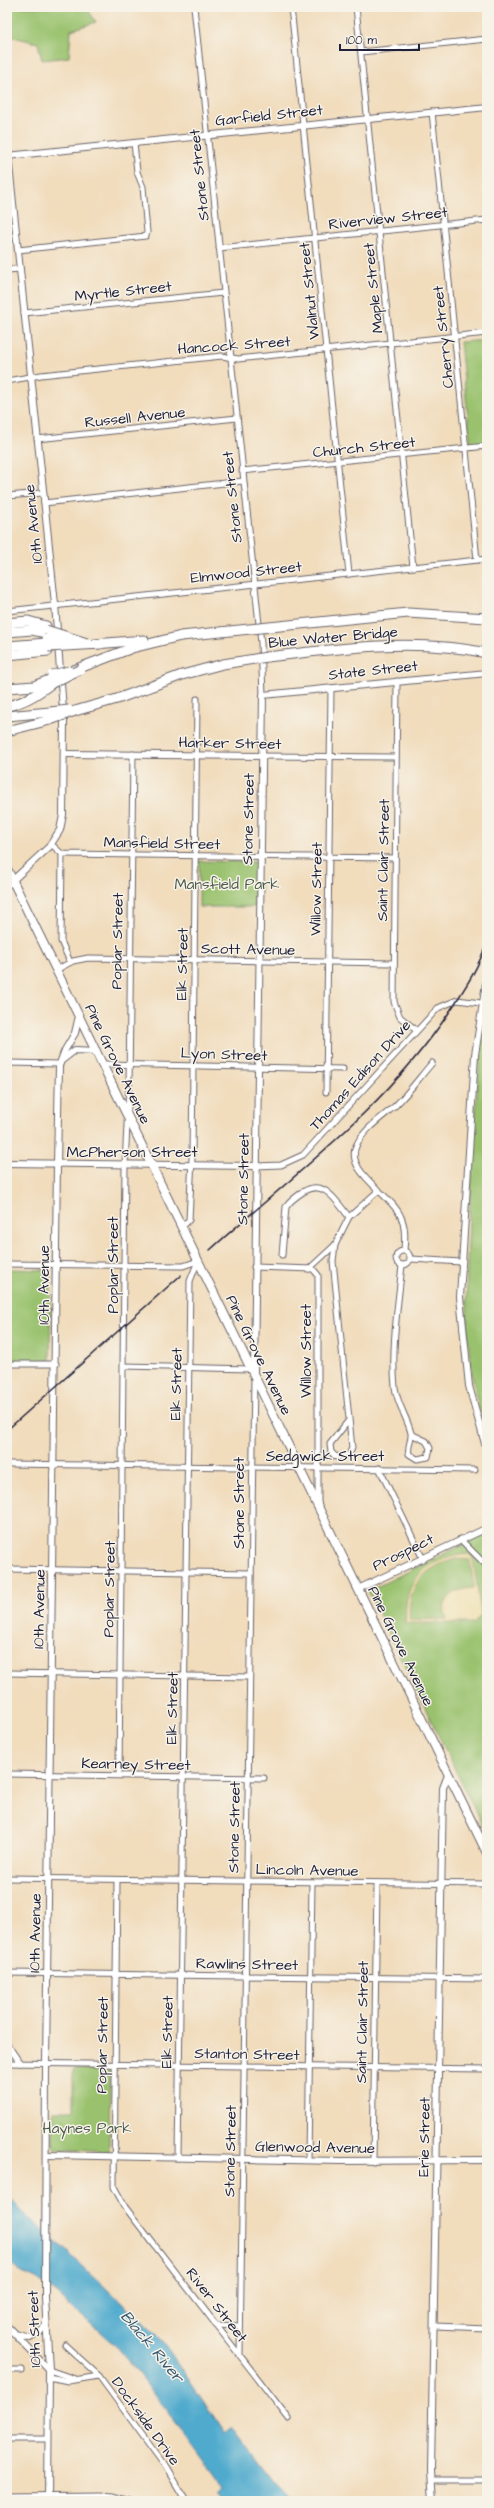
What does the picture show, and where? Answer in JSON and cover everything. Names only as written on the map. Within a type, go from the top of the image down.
[{"type":"highway","name":"Blue Water Bridge","points":[[181,636],[408,613],[487,618]]},
{"type":"highway","points":[[7,622],[28,621],[47,638]]},
{"type":"highway","points":[[7,627],[30,626],[47,638]]},
{"type":"highway","points":[[7,632],[32,630],[47,638]]},
{"type":"highway","points":[[7,637],[47,638],[98,644],[181,636]]},
{"type":"highway","points":[[7,701],[120,652],[181,636]]},
{"type":"highway","points":[[7,642],[47,638],[72,641]]},
{"type":"highway","points":[[7,646],[47,638]]},
{"type":"highway","points":[[7,651],[47,638]]},
{"type":"highway","points":[[7,655],[47,638]]},
{"type":"highway","name":"Blue Water Bridge","points":[[88,708],[182,675],[248,659],[371,647],[426,646],[487,653]]},
{"type":"highway","points":[[7,683],[51,681]]},
{"type":"highway","points":[[7,688],[34,686],[51,681]]},
{"type":"highway","points":[[7,694],[51,681]]},
{"type":"highway","points":[[7,706],[22,702],[51,681]]},
{"type":"highway","points":[[7,721],[50,716],[88,708]]},
{"type":"highway","points":[[7,726],[88,708]]},
{"type":"highway","points":[[7,716],[50,716]]},
{"type":"highway","points":[[7,736],[50,716]]},
{"type":"highway","points":[[7,731],[30,726]]},
{"type":"main road","name":"Pine Grove Avenue","points":[[7,869],[10,882],[104,1064],[151,1165],[487,1854]]},
{"type":"street","name":"Stone Street","points":[[194,7],[262,657],[258,1066],[252,1372],[250,1677],[240,2354]]},
{"type":"street","name":"Walnut Street","points":[[291,7],[349,574]]},
{"type":"street","name":"Maple Street","points":[[356,7],[413,567]]},
{"type":"street","points":[[361,52],[487,40]]},
{"type":"street","name":"Garfield Street","points":[[7,156],[487,107]]},
{"type":"street","name":"Cherry Street","points":[[432,112],[477,560]]},
{"type":"street","points":[[18,250],[146,236],[147,232],[143,187],[137,172],[134,143]]},
{"type":"street","name":"10th Avenue","points":[[7,146],[30,378],[55,604],[63,703],[64,754],[62,821],[58,835],[51,844],[10,882]]},
{"type":"street","name":"Riverview Street","points":[[219,248],[487,220]]},
{"type":"street","points":[[7,270],[20,268]]},
{"type":"street","name":"Myrtle Street","points":[[24,313],[223,293]]},
{"type":"street","name":"Hancock Street","points":[[7,381],[41,375],[222,356],[231,358],[487,333]]},
{"type":"street","name":"Russell Avenue","points":[[37,439],[236,418]]},
{"type":"street","name":"Church Street","points":[[242,471],[487,446]]},
{"type":"street","points":[[44,503],[243,481]]},
{"type":"street","points":[[7,496],[43,493]]},
{"type":"street","name":"Elmwood Street","points":[[7,611],[55,604],[487,559]]},
{"type":"street","name":"State Street","points":[[262,695],[487,673]]},
{"type":"street","name":"Saint Clair Street","points":[[397,681],[394,963],[395,1010],[416,1030]]},
{"type":"street","name":"Willow Street","points":[[326,1092],[331,688]]},
{"type":"street","name":"Elk Street","points":[[182,1227],[189,1220],[191,1165],[195,856],[198,755],[197,699]]},
{"type":"street","name":"Harker Street","points":[[64,754],[396,758]]},
{"type":"street","name":"Poplar Street","points":[[119,1775],[125,1165],[129,1064],[130,854],[133,754]]},
{"type":"street","points":[[51,844],[62,854],[61,941],[70,962]]},
{"type":"street","name":"Mansfield Street","points":[[62,854],[395,858]]},
{"type":"street","name":"Scott Avenue","points":[[56,970],[70,962],[83,958],[394,963]]},
{"type":"street","points":[[487,977],[481,1003],[475,1055],[461,1262],[461,1310],[465,1361],[474,1410],[487,1451]]},
{"type":"street","name":"Thomas Edison Drive","points":[[256,1166],[281,1165],[303,1155],[434,1011],[447,1003],[457,1000],[481,1003]]},
{"type":"street","name":"10th Avenue","points":[[46,2155],[48,1879],[56,1364],[57,1164],[60,1064],[74,1033],[79,1016]]},
{"type":"street","points":[[7,1063],[60,1064],[75,1050],[97,1051]]},
{"type":"street","points":[[404,1250],[405,1234],[402,1218],[393,1203],[358,1169],[354,1158],[356,1146],[365,1134],[397,1104],[432,1063]]},
{"type":"street","name":"Lyon Street","points":[[104,1064],[193,1064],[343,1069]]},
{"type":"street","name":"McPherson Street","points":[[7,1163],[256,1166]]},
{"type":"street","points":[[282,1255],[286,1207],[307,1189],[319,1187],[326,1190],[349,1217]]},
{"type":"street","points":[[254,1267],[309,1269],[334,1245],[349,1217],[379,1190]]},
{"type":"street","points":[[334,1245],[333,1261],[349,1420],[351,1452],[345,1457],[336,1457],[331,1452],[330,1444],[349,1420]]},
{"type":"street","points":[[404,1250],[408,1252],[411,1259]]},
{"type":"street","points":[[404,1250],[399,1252],[396,1258],[402,1266],[395,1334],[395,1388],[399,1406],[411,1434],[408,1445],[409,1454],[417,1459],[428,1457],[430,1448],[426,1441],[411,1434]]},
{"type":"street","points":[[411,1259],[461,1262]]},
{"type":"street","points":[[402,1266],[409,1263],[411,1259]]},
{"type":"street","points":[[7,1264],[183,1266],[198,1261]]},
{"type":"street","name":"Elk Street","points":[[178,2158],[190,1280],[198,1261]]},
{"type":"street","name":"Willow Street","points":[[309,1269],[313,1269],[318,1275],[318,1507]]},
{"type":"street","points":[[7,1364],[56,1364]]},
{"type":"street","points":[[124,1366],[189,1366],[252,1372]]},
{"type":"street","name":"Sedgwick Street","points":[[7,1464],[475,1470]]},
{"type":"street","points":[[379,1468],[422,1557]]},
{"type":"street","name":"Prospect","points":[[358,1589],[422,1557],[487,1528]]},
{"type":"street","points":[[460,1540],[487,1566]]},
{"type":"street","points":[[7,1569],[251,1573]]},
{"type":"street","points":[[7,1674],[250,1677]]},
{"type":"street","name":"Kearney Street","points":[[7,1774],[264,1778]]},
{"type":"street","name":"Erie Street","points":[[433,2501],[436,2161],[441,1883],[443,1788],[448,1775]]},
{"type":"street","name":"Lincoln Avenue","points":[[7,1878],[377,1884],[487,1884]]},
{"type":"street","name":"Poplar Street","points":[[117,1880],[113,2158],[114,2187],[125,2207]]},
{"type":"street","points":[[308,2160],[312,1882]]},
{"type":"street","name":"Saint Clair Street","points":[[373,2162],[374,1978],[377,1884]]},
{"type":"street","name":"Rawlins Street","points":[[7,1973],[310,1978],[487,1979]]},
{"type":"street","points":[[7,2044],[20,2063]]},
{"type":"street","name":"Stanton Street","points":[[7,2063],[374,2069],[487,2069]]},
{"type":"street","name":"Glenwood Avenue","points":[[46,2155],[113,2158],[373,2162],[487,2160]]},
{"type":"street","name":"10th Street","points":[[46,2155],[45,2297],[49,2370],[48,2498]]},
{"type":"street","name":"River Street","points":[[125,2207],[289,2419]]},
{"type":"street","points":[[14,2334],[30,2338],[40,2332],[46,2320]]},
{"type":"street","points":[[216,2324],[240,2326]]},
{"type":"street","points":[[7,2326],[49,2370]]},
{"type":"street","points":[[434,2326],[487,2328]]},
{"type":"street","points":[[65,2345],[99,2376]]},
{"type":"street","points":[[7,2370],[22,2370]]},
{"type":"street","name":"Dockside Drive","points":[[49,2370],[75,2379]]},
{"type":"street","name":"Dockside Drive","points":[[49,2378],[68,2381],[99,2376],[165,2466],[186,2501]]},
{"type":"street","points":[[7,2439],[48,2439]]},
{"type":"street","points":[[433,2480],[487,2480]]},
{"type":"street","points":[[7,2496],[48,2498],[114,2496],[129,2501]]},
{"type":"green space","points":[[7,7],[86,7],[96,22],[71,30],[69,57],[42,60],[38,43],[9,36]]},
{"type":"green space","points":[[487,340],[487,445],[471,447],[460,342]]},
{"type":"green space","name":"Mansfield Park","points":[[199,861],[256,862],[255,907],[199,907]]},
{"type":"green space","points":[[487,1002],[487,1437],[478,1404],[468,1338],[467,1271],[479,1065]]},
{"type":"green space","points":[[7,1269],[51,1270],[50,1362],[7,1361]]},
{"type":"green space","points":[[487,1533],[487,1835],[368,1591]]},
{"type":"green space","name":"Haynes Park","points":[[73,2069],[110,2070],[109,2152],[53,2149],[53,2111],[73,2111]]},
{"type":"sand","points":[[469,1554],[473,1559],[481,1614],[474,1623],[406,1623],[408,1594],[413,1583],[420,1574],[430,1566],[441,1560]],"holes":[[[456,1559],[470,1560],[474,1588],[460,1590],[450,1596],[445,1606],[447,1619],[410,1620],[411,1597],[414,1588],[426,1573],[435,1567]]]},
{"type":"water","name":"Black River","points":[[7,2195],[25,2215],[56,2241],[163,2342],[225,2433],[233,2427],[289,2501],[222,2501],[217,2495],[222,2490],[219,2483],[142,2377],[118,2348],[57,2294],[36,2279],[22,2273],[7,2260]]},
{"type":"railway","points":[[210,1250],[338,1138],[398,1078],[450,1011],[475,970],[487,942]]},
{"type":"railway","points":[[7,1430],[181,1275]]}]
